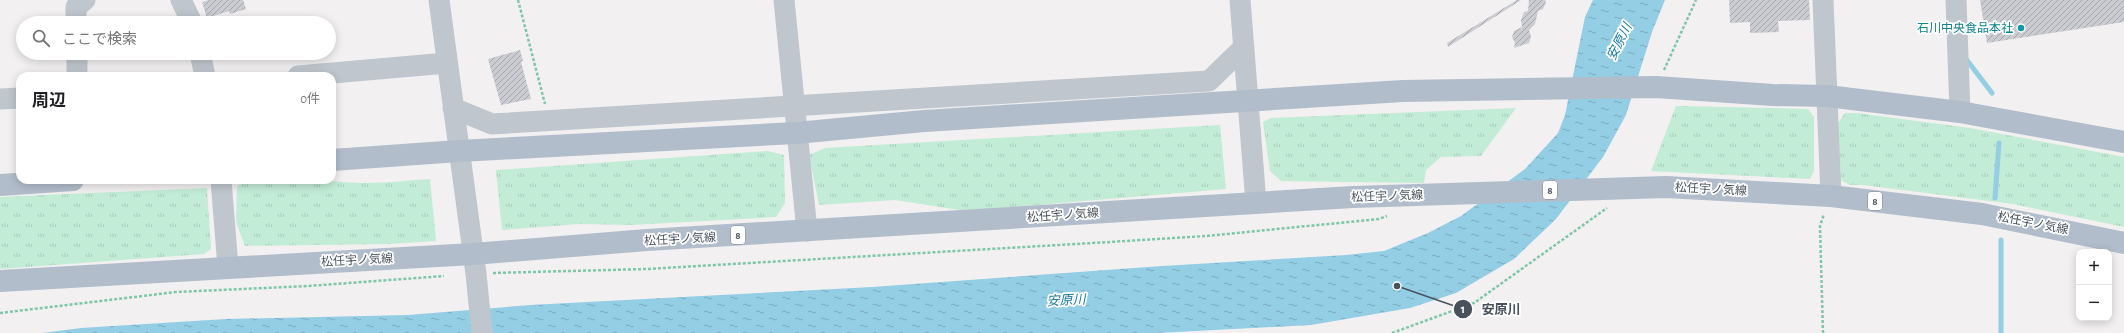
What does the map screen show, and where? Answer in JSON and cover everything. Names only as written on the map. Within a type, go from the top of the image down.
[{"type":"main road","points":[[336,160],[459,151],[796,133],[924,121],[1403,91],[1656,87],[1773,95],[1826,96],[1960,112],[2124,142]]},
{"type":"main road","points":[[0,185],[16,184]]},
{"type":"main road","name":"松任宇ノ気線","points":[[0,281],[228,267],[474,264],[807,231],[1256,203],[1477,192],[1666,187],[1831,196],[1982,214],[2124,243]]},
{"type":"street","points":[[76,16],[76,7],[85,0]]},
{"type":"street","points":[[181,0],[189,16]]},
{"type":"street","points":[[439,0],[482,333]]},
{"type":"street","points":[[784,0],[793,105],[807,231]]},
{"type":"street","points":[[1240,0],[1256,203]]},
{"type":"street","points":[[1823,0],[1831,196]]},
{"type":"street","points":[[1956,0],[1960,112]]},
{"type":"street","points":[[453,108],[492,124],[1209,81],[1244,47]]},
{"type":"street","points":[[77,60],[77,72]]},
{"type":"street","points":[[202,60],[205,72]]},
{"type":"street","points":[[336,73],[447,63]]},
{"type":"street","points":[[0,99],[16,98]]},
{"type":"street","points":[[221,184],[228,267]]},
{"type":"path","points":[[518,0],[549,121]]},
{"type":"path","points":[[1656,87],[1696,0]]},
{"type":"path","points":[[1823,333],[1820,226],[1831,196]]},
{"type":"path","points":[[1392,333],[1474,303],[1609,206]]},
{"type":"path","points":[[474,264],[654,268],[1206,236],[1379,219],[1393,214]]},
{"type":"path","points":[[0,313],[176,292],[308,286],[445,276]]},
{"type":"green space","points":[[1676,106],[1808,109],[1814,117],[1814,171],[1810,179],[1651,171]]},
{"type":"green space","points":[[1516,108],[1481,156],[1441,157],[1426,170],[1424,183],[1281,181],[1270,171],[1263,122],[1271,118]]},
{"type":"green space","points":[[1845,113],[1856,113],[1970,128],[2124,157],[2124,227],[2013,204],[1863,185],[1850,185],[1841,180],[1838,123]]},
{"type":"green space","points":[[1220,125],[1226,189],[966,211],[895,200],[819,205],[809,155],[825,148]]},
{"type":"green space","points":[[768,151],[784,155],[785,203],[776,217],[631,225],[579,224],[502,230],[496,170]]},
{"type":"green space","points":[[430,179],[436,241],[388,244],[245,246],[236,222],[237,186],[244,184],[336,184],[336,182],[384,183]]},
{"type":"green space","points":[[207,188],[211,249],[204,254],[0,269],[0,197]]},
{"type":"water","points":[[1593,0],[1665,0],[1652,32],[1626,115],[1603,157],[1556,219],[1514,259],[1456,293],[1410,308],[1311,325],[1157,333],[42,333],[81,328],[226,319],[408,315],[530,305],[872,287],[1162,266],[1346,255],[1384,251],[1428,233],[1461,216],[1525,169],[1558,133],[1565,115],[1585,17]]},
{"type":"building","points":[[209,0],[243,0],[246,9],[230,14],[229,11],[213,16],[206,16],[202,2]]},
{"type":"building","points":[[1517,0],[1521,0],[1448,47],[1447,43]]},
{"type":"building","points":[[1529,0],[1545,0],[1546,2],[1543,9],[1538,11],[1535,24],[1529,30],[1531,37],[1529,43],[1514,48],[1515,43],[1512,37],[1514,31],[1522,27],[1521,20],[1524,12],[1528,11]]},
{"type":"building","points":[[1729,0],[1809,0],[1810,20],[1778,21],[1779,32],[1750,33],[1750,22],[1730,23]]},
{"type":"building","name":"石川中央食品本社","points":[[1980,0],[2124,0],[2124,22],[1987,43]]},
{"type":"building","points":[[520,50],[523,61],[521,62],[531,99],[501,105],[488,59]]},
{"type":"waterway","points":[[1966,59],[1992,93]]},
{"type":"waterway","points":[[1995,198],[1999,143]]},
{"type":"waterway","points":[[2001,240],[2001,333]]},
{"type":"place","name":"石川中央食品本社","points":[[2021,28]]},
{"type":"place","name":"安原川","points":[[1397,286]]}]
